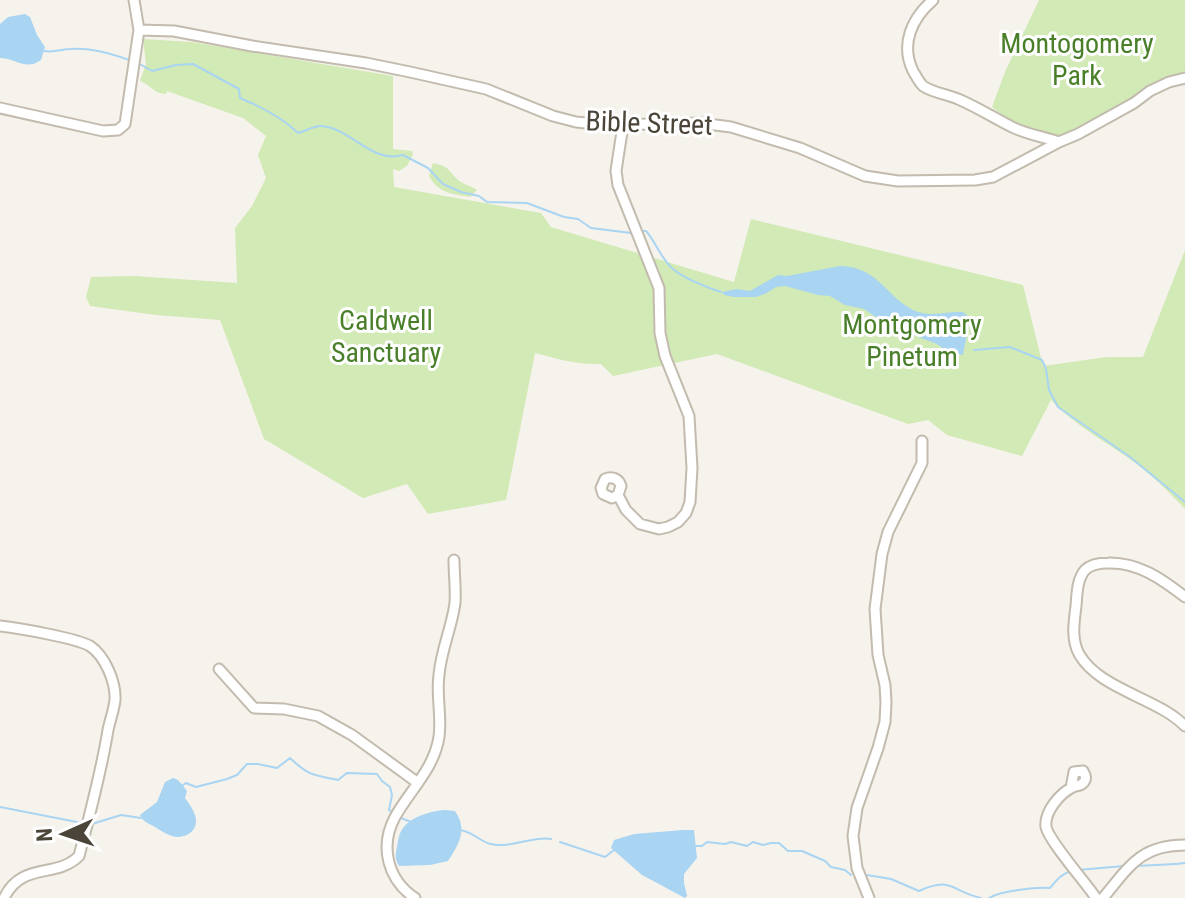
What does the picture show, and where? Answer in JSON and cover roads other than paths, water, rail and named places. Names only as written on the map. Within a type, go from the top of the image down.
[{"type":"street","points":[[0,108],[103,131],[118,130],[125,124],[139,30],[134,0]]},
{"type":"street","points":[[933,0],[919,14],[908,43],[908,58],[922,85],[982,110],[1015,129],[1059,142]]},
{"type":"street","name":"Bible Street","points":[[139,30],[174,31],[376,65],[486,89],[563,119],[596,124],[691,123],[731,127],[800,148],[865,176],[898,181],[989,178],[1078,134],[1150,91],[1185,78]]},
{"type":"street","points":[[618,495],[626,510],[640,524],[659,529],[668,527],[686,513],[691,496],[692,468],[689,416],[665,356],[660,333],[659,288],[618,185],[616,171],[623,125]]},
{"type":"street","points":[[869,898],[857,868],[853,836],[857,808],[885,722],[886,693],[875,631],[875,609],[888,532],[922,463],[922,441]]},
{"type":"street","points":[[415,898],[396,881],[387,851],[391,825],[428,769],[439,738],[438,682],[440,659],[455,602],[454,560]]},
{"type":"street","points":[[1185,597],[1141,568],[1119,563],[1093,565],[1086,569],[1079,584],[1074,638],[1080,655],[1092,669],[1168,712],[1185,726]]},
{"type":"street","points":[[0,626],[89,645],[107,669],[114,684],[115,700],[79,856],[66,865],[22,877],[9,888],[4,898]]},
{"type":"street","points":[[219,669],[254,708],[284,709],[318,716],[352,735],[418,783]]},
{"type":"street","points":[[1071,788],[1050,809],[1046,820],[1048,832],[1096,898]]},
{"type":"street","points":[[1103,898],[1142,855],[1161,847],[1185,845]]},
{"type":"water","points":[[25,14],[30,17],[45,47],[41,60],[25,64],[0,58],[0,24],[8,17]]},
{"type":"water","points":[[840,266],[873,276],[913,310],[931,314],[963,312],[970,318],[963,355],[949,353],[937,344],[889,326],[864,309],[845,305],[830,296],[785,286],[756,297],[734,297],[722,292],[737,289],[750,291],[778,275]]},
{"type":"water","points":[[173,778],[187,791],[185,798],[196,820],[191,833],[182,837],[165,833],[140,815],[157,802],[165,782]]},
{"type":"water","points":[[455,811],[461,824],[458,843],[448,861],[399,866],[396,852],[403,828],[422,815]]},
{"type":"water","points":[[694,830],[697,858],[684,874],[685,898],[642,875],[611,848],[614,840],[634,834]]},
{"type":"waterway","points":[[44,51],[86,49],[132,61]]},
{"type":"waterway","points":[[138,63],[152,71],[193,64],[239,89],[240,98],[271,113],[298,133],[319,126],[333,128],[381,155],[403,155],[428,168],[443,184],[479,196],[487,202],[527,203],[578,219],[591,228],[631,233]]},
{"type":"waterway","points":[[641,231],[646,231],[677,272],[721,292]]},
{"type":"waterway","points":[[974,350],[1010,347],[1042,360],[1049,390],[1058,407],[1130,457],[1185,502]]},
{"type":"waterway","points":[[180,787],[186,783],[196,787],[227,779],[237,775],[247,764],[277,768],[290,758],[312,774],[338,780],[347,773],[377,774],[390,787],[391,811]]},
{"type":"waterway","points":[[0,807],[82,823]]},
{"type":"waterway","points":[[92,824],[121,815],[141,818]]},
{"type":"waterway","points":[[401,818],[411,822]]},
{"type":"waterway","points":[[460,830],[498,845],[551,839]]},
{"type":"waterway","points":[[560,842],[605,857],[614,850]]},
{"type":"waterway","points":[[696,846],[707,842],[747,846],[753,842],[763,845],[779,843],[788,851],[802,851],[851,875]]},
{"type":"waterway","points":[[1134,866],[1185,863]]},
{"type":"waterway","points":[[1078,870],[1124,866]]},
{"type":"waterway","points":[[989,898],[1019,890],[1050,888],[1062,875],[1072,871]]},
{"type":"waterway","points":[[867,875],[891,879],[919,891],[938,885],[951,886],[981,898]]},
{"type":"park label","name":"Montogomery Park","points":[[1077,59]]},
{"type":"park label","name":"Caldwell Sanctuary","points":[[386,336]]},
{"type":"park label","name":"Montgomery Pinetum","points":[[912,340]]}]
